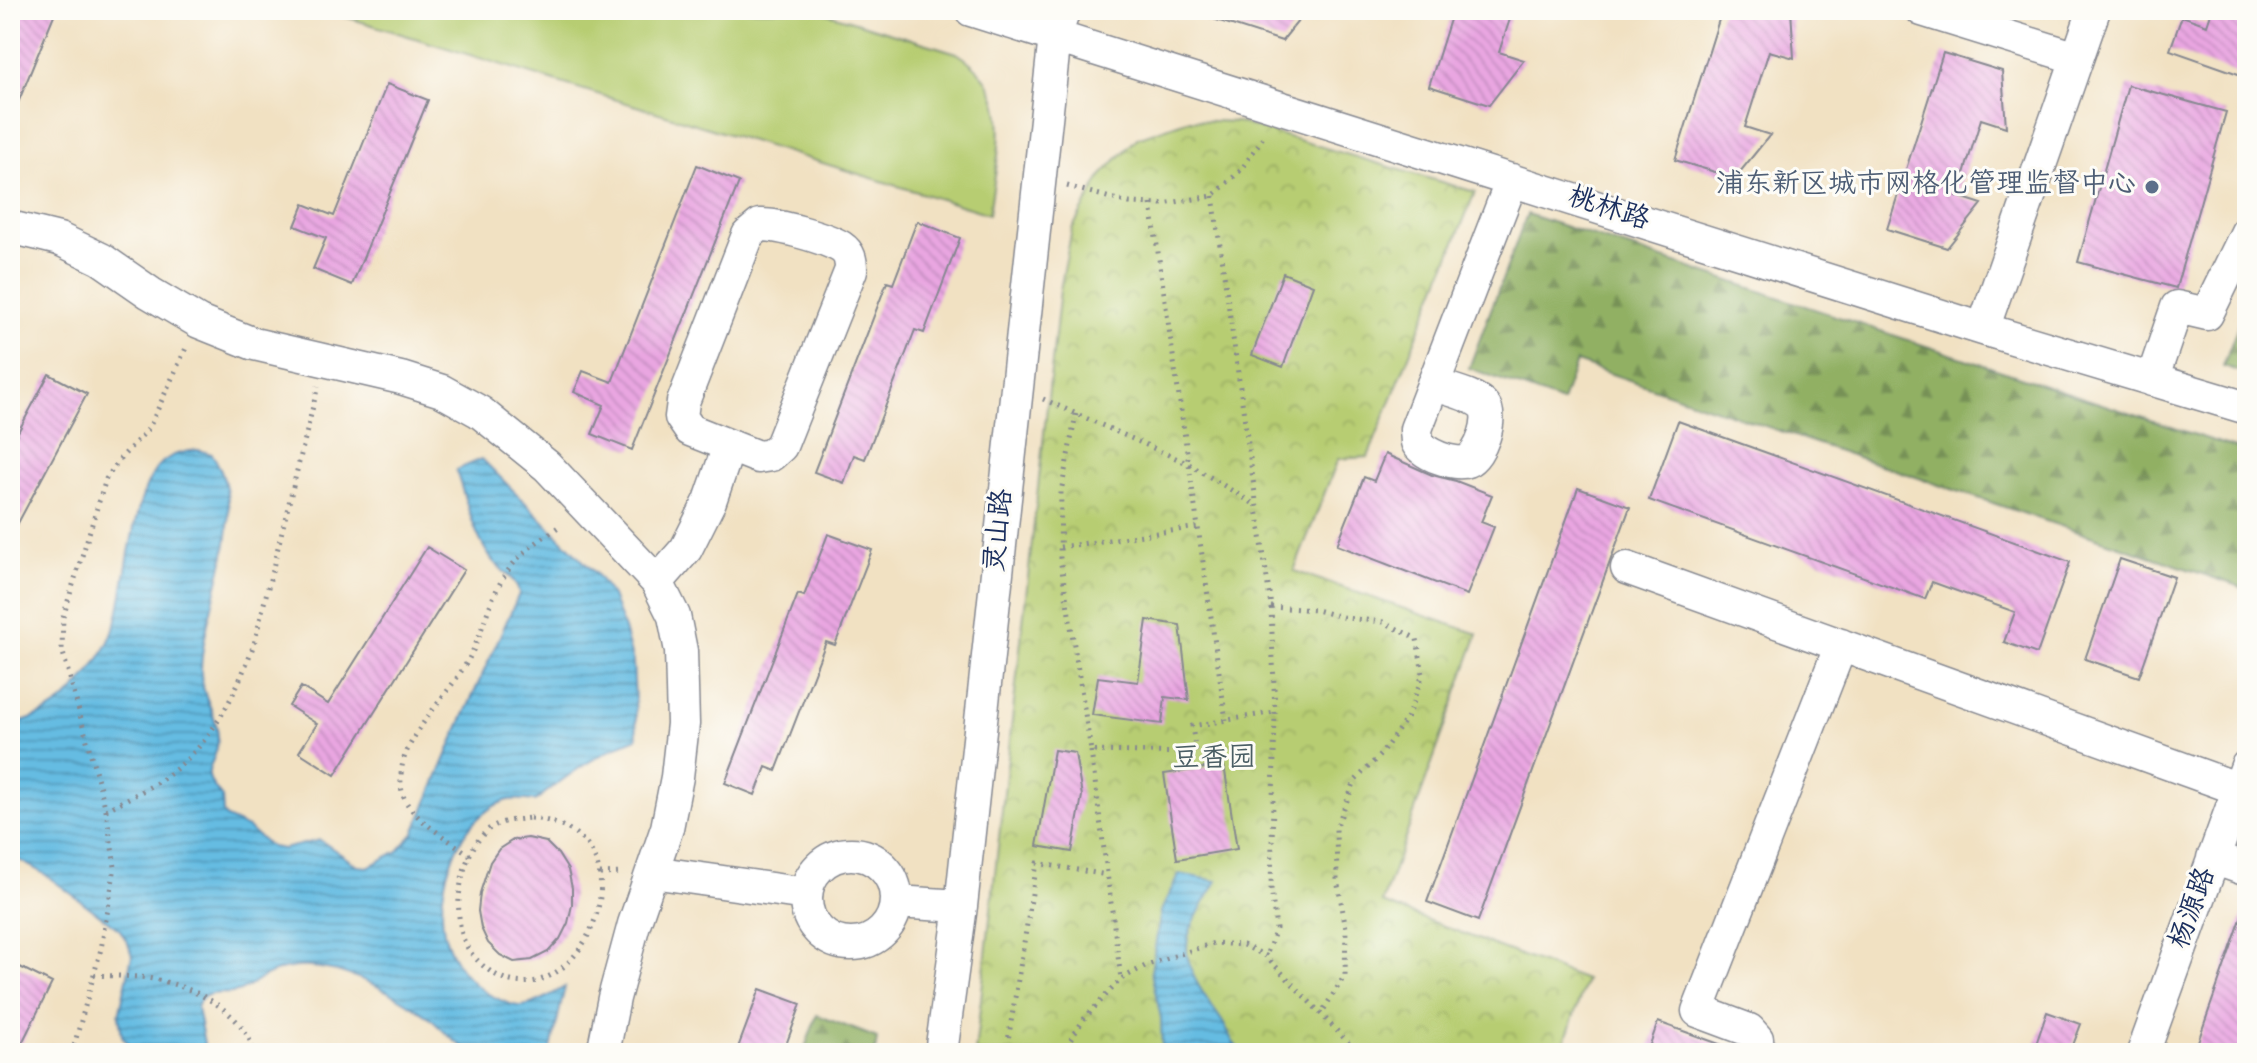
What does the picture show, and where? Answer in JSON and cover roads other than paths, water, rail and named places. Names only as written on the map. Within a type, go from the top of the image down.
[{"type":"street","name":"桃林路","points":[[971,10],[1060,23],[1281,107],[1983,329],[2247,408]]},
{"type":"street","points":[[1922,10],[2077,58]]},
{"type":"street","points":[[1983,329],[2094,10]]},
{"type":"street","name":"灵山路","points":[[941,1053],[961,906],[1040,176],[1060,23]]},
{"type":"street","points":[[1433,384],[1512,180]]},
{"type":"street","points":[[760,225],[775,225],[843,248],[850,257],[851,270],[781,446],[771,455],[758,457],[729,446],[690,430],[681,417],[683,402],[748,235],[760,225]]},
{"type":"street","points":[[10,227],[59,239],[101,259],[199,322],[254,344],[442,391],[480,412],[547,466],[657,582],[674,616],[681,651],[683,724],[677,777],[667,828],[614,998],[603,1053]]},
{"type":"street","points":[[2152,380],[2177,307],[2207,314],[2247,232]]},
{"type":"street","points":[[657,582],[686,549],[710,501],[729,446]]},
{"type":"street","points":[[1627,568],[1841,645],[2243,778]]},
{"type":"street","points":[[1758,1053],[1757,1039],[1749,1030],[1698,1011],[1841,645]]},
{"type":"street","name":"杨源路","points":[[2143,1053],[2243,778]]},
{"type":"street","points":[[847,854],[863,855],[877,862],[888,873],[895,886],[896,902],[893,916],[885,928],[861,943],[847,944],[833,941],[821,933],[812,922],[806,894],[810,879],[820,866],[847,854]]},
{"type":"street","points":[[2213,858],[2247,870]]},
{"type":"street","points":[[652,872],[806,894]]},
{"type":"street","points":[[896,902],[961,906]]},
{"type":"water","points":[[198,450],[212,454],[224,478],[228,504],[228,532],[201,670],[218,736],[210,779],[222,797],[226,818],[248,828],[271,847],[283,849],[320,840],[358,866],[368,867],[398,851],[414,833],[519,594],[515,584],[492,560],[480,539],[456,470],[482,459],[596,574],[612,596],[633,662],[637,738],[583,765],[535,801],[505,801],[474,822],[454,856],[443,895],[444,932],[451,951],[461,969],[482,990],[519,1006],[537,1002],[565,987],[550,1053],[470,1051],[427,1016],[378,987],[340,972],[302,967],[267,975],[240,991],[210,994],[200,1000],[197,1008],[206,1053],[136,1053],[122,1036],[119,1015],[132,956],[120,930],[46,875],[10,855],[10,724],[34,718],[57,705],[70,695],[97,662],[116,623],[132,536],[153,473],[172,456]]},
{"type":"water","points":[[1179,874],[1217,881],[1193,925],[1187,954],[1200,988],[1233,1042],[1244,1053],[1162,1053],[1161,1018],[1151,972],[1161,911]]},
{"type":"place","name":"浦东新区城市网格化管理监督中心","points":[[2152,187]]},
{"type":"park label","name":"豆香园","points":[[1214,761]]}]
